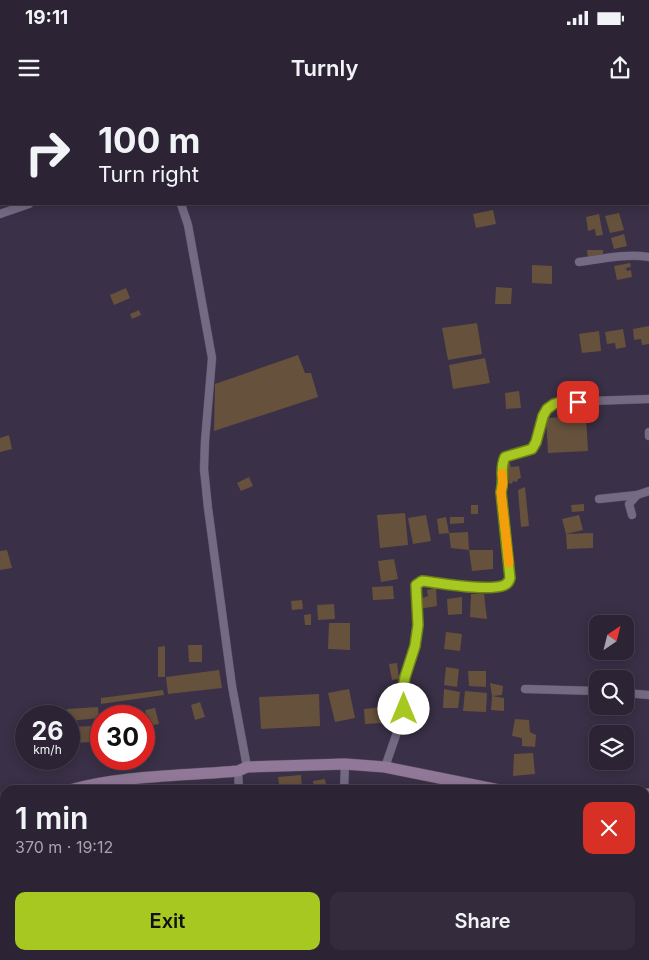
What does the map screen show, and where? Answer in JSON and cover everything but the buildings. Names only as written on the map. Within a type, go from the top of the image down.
[{"type":"street","points":[[0,214],[26,205]]},
{"type":"street","points":[[180,205],[188,225],[212,358],[204,469],[215,567],[243,769],[240,785]]},
{"type":"street","points":[[579,262],[625,257],[649,257]]},
{"type":"street","points":[[385,768],[402,718],[404,709],[402,693],[415,646],[418,625],[416,585],[422,581],[468,586],[502,586],[510,578],[501,492],[503,483],[501,465],[505,457],[532,449],[539,435],[543,416],[547,409],[554,404],[561,402],[649,398]]},
{"type":"street","points":[[599,499],[637,495],[649,491]]},
{"type":"street","points":[[632,515],[629,504],[637,495]]},
{"type":"street","points":[[525,689],[589,691]]},
{"type":"street","points":[[634,694],[649,695]]},
{"type":"street","points":[[344,785],[345,764]]},
{"type":"street","points":[[91,785],[140,778],[243,769],[345,764],[385,768],[473,785]]},
{"type":"slow traffic","points":[[502,473],[503,483],[501,492],[509,563]]},
{"type":"route","points":[[404,709],[402,693],[407,668],[415,646],[418,625],[416,585],[422,581],[468,586],[502,586],[508,582],[510,578],[501,492],[503,483],[501,465],[505,457],[532,449],[539,435],[543,416],[547,409],[561,402],[578,402]]}]
